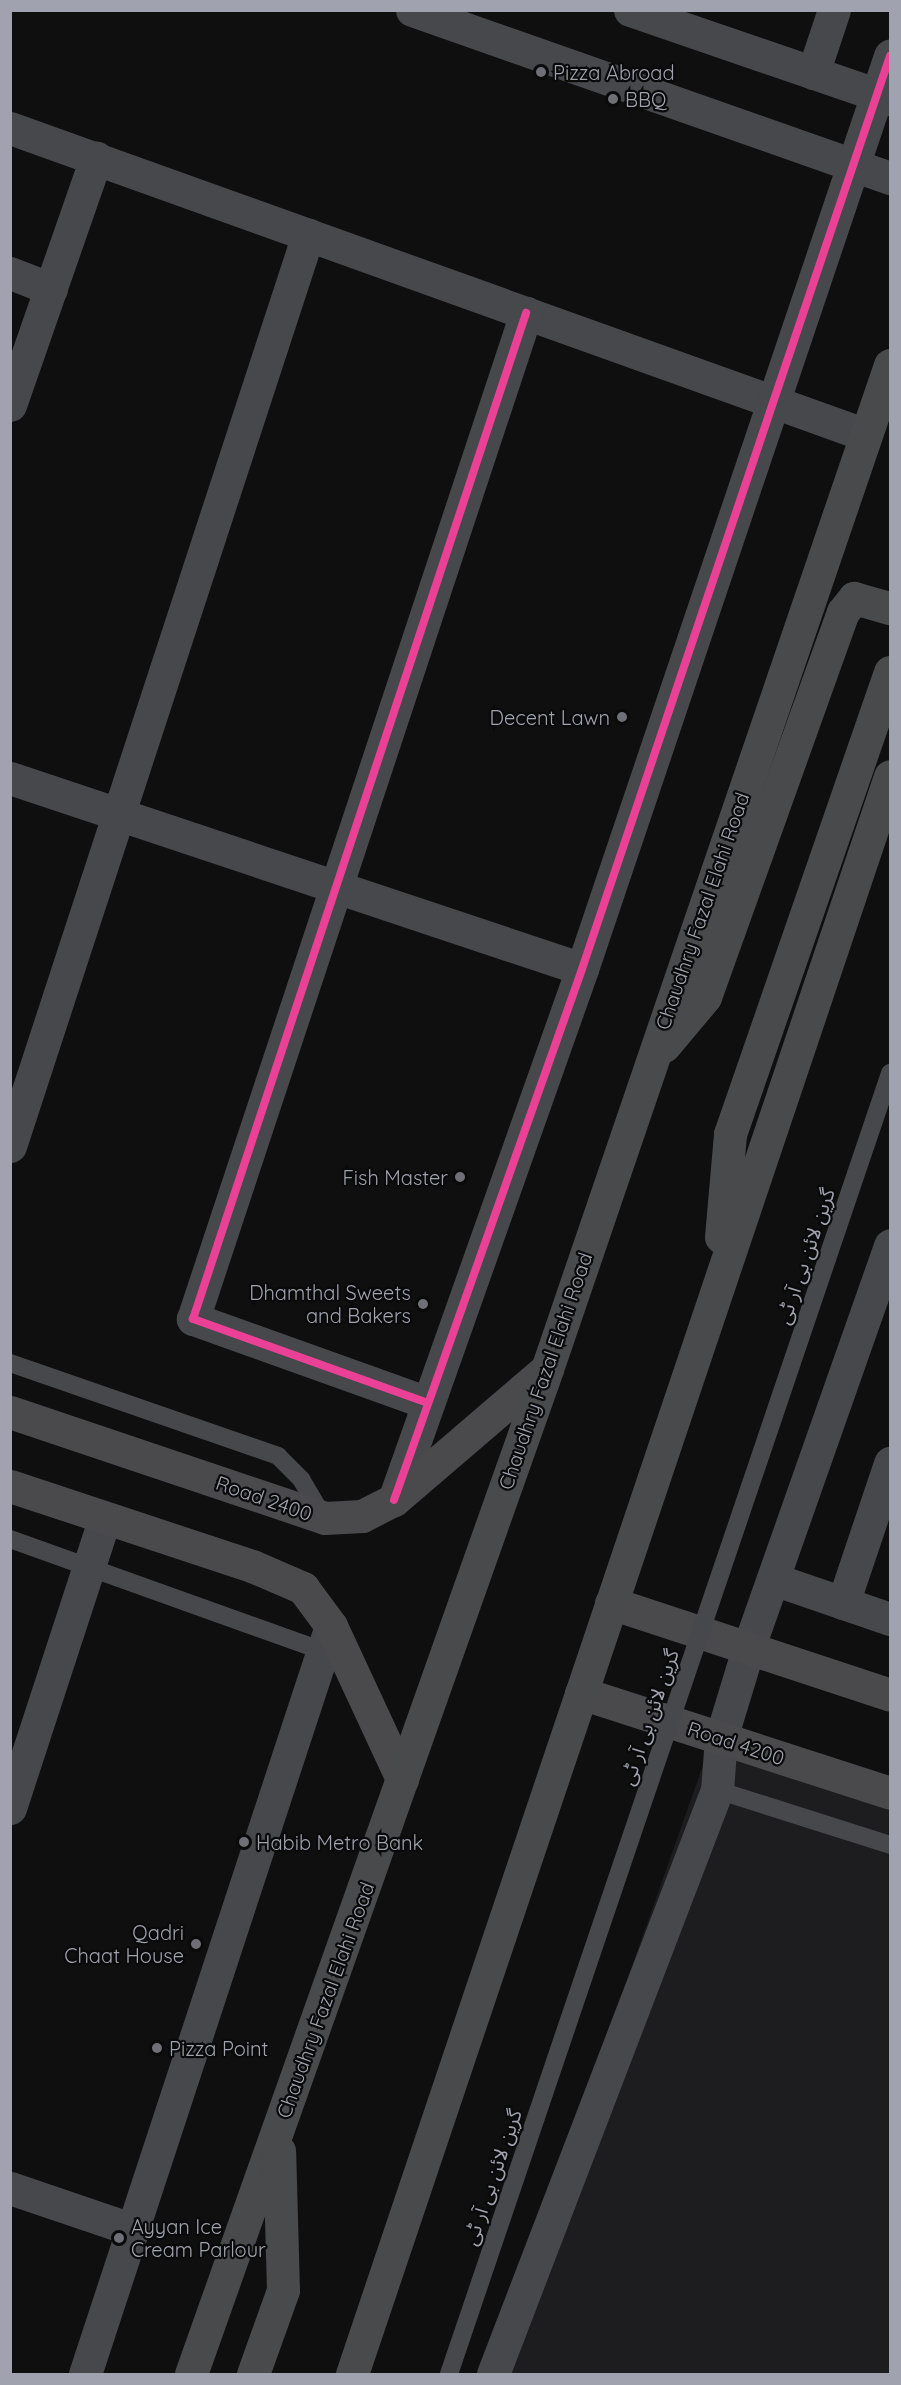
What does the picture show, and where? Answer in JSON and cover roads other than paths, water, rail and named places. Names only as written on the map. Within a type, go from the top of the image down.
[{"type":"main road","name":"Chaudhry Fazal Elahi Road","points":[[191,2374],[547,1369],[891,364]]},
{"type":"main road","points":[[650,1064],[705,997],[843,612],[854,598],[891,608]]},
{"type":"main road","points":[[716,1290],[730,1134],[891,672]]},
{"type":"main road","points":[[352,2374],[610,1603],[891,776]]},
{"type":"main road","name":"Road 2400","points":[[10,1412],[324,1518],[362,1516],[394,1500],[547,1369]]},
{"type":"main road","points":[[10,1486],[303,1588],[327,1639],[402,1779]]},
{"type":"main road","points":[[610,1603],[891,1695]]},
{"type":"main road","name":"Road 4200","points":[[581,1693],[891,1793]]},
{"type":"main road","points":[[253,2374],[283,2290],[278,2131]]},
{"type":"main road","points":[[329,2374],[374,2310]]},
{"type":"street","points":[[412,10],[891,178]]},
{"type":"street","points":[[630,10],[884,97]]},
{"type":"street","points":[[813,73],[834,10]]},
{"type":"street","points":[[394,1500],[582,969],[853,165],[884,97],[891,56]]},
{"type":"street","points":[[10,128],[866,435]]},
{"type":"street","points":[[10,405],[96,159]]},
{"type":"street","points":[[10,1146],[308,235]]},
{"type":"street","points":[[10,273],[51,289]]},
{"type":"street","points":[[428,1403],[193,1319],[526,313]]},
{"type":"street","points":[[10,778],[582,969]]},
{"type":"street","points":[[493,2374],[717,1790],[722,1738],[748,1648],[891,1245]]},
{"type":"street","points":[[843,1603],[891,1463]]},
{"type":"street","points":[[13,1791],[105,1518]]},
{"type":"street","points":[[773,1580],[891,1619]]},
{"type":"street","points":[[85,2374],[327,1639]]},
{"type":"street","points":[[10,2188],[131,2229]]},
{"type":"lane","name":"گرین لائن بی آر ٹی","points":[[449,2374],[891,1073]]},
{"type":"lane","points":[[10,1363],[278,1456],[302,1479],[324,1518]]},
{"type":"lane","points":[[10,1539],[327,1639]]},
{"type":"lane","points":[[717,1790],[891,1845]]},
{"type":"place","name":"Pizza Abroad","points":[[541,72]]},
{"type":"place","name":"BBQ","points":[[613,99]]},
{"type":"place","name":"Decent Lawn","points":[[622,717]]},
{"type":"place","name":"Fish Master","points":[[460,1177]]},
{"type":"place","name":"Dhamthal Sweets and Bakers","points":[[423,1304]]},
{"type":"place","name":"Habib Metro Bank","points":[[244,1842]]},
{"type":"place","name":"Qadri Chaat House","points":[[196,1944]]},
{"type":"place","name":"Pizza Point","points":[[157,2048]]},
{"type":"place","name":"Ayyan Ice Cream Parlour","points":[[119,2238]]}]
